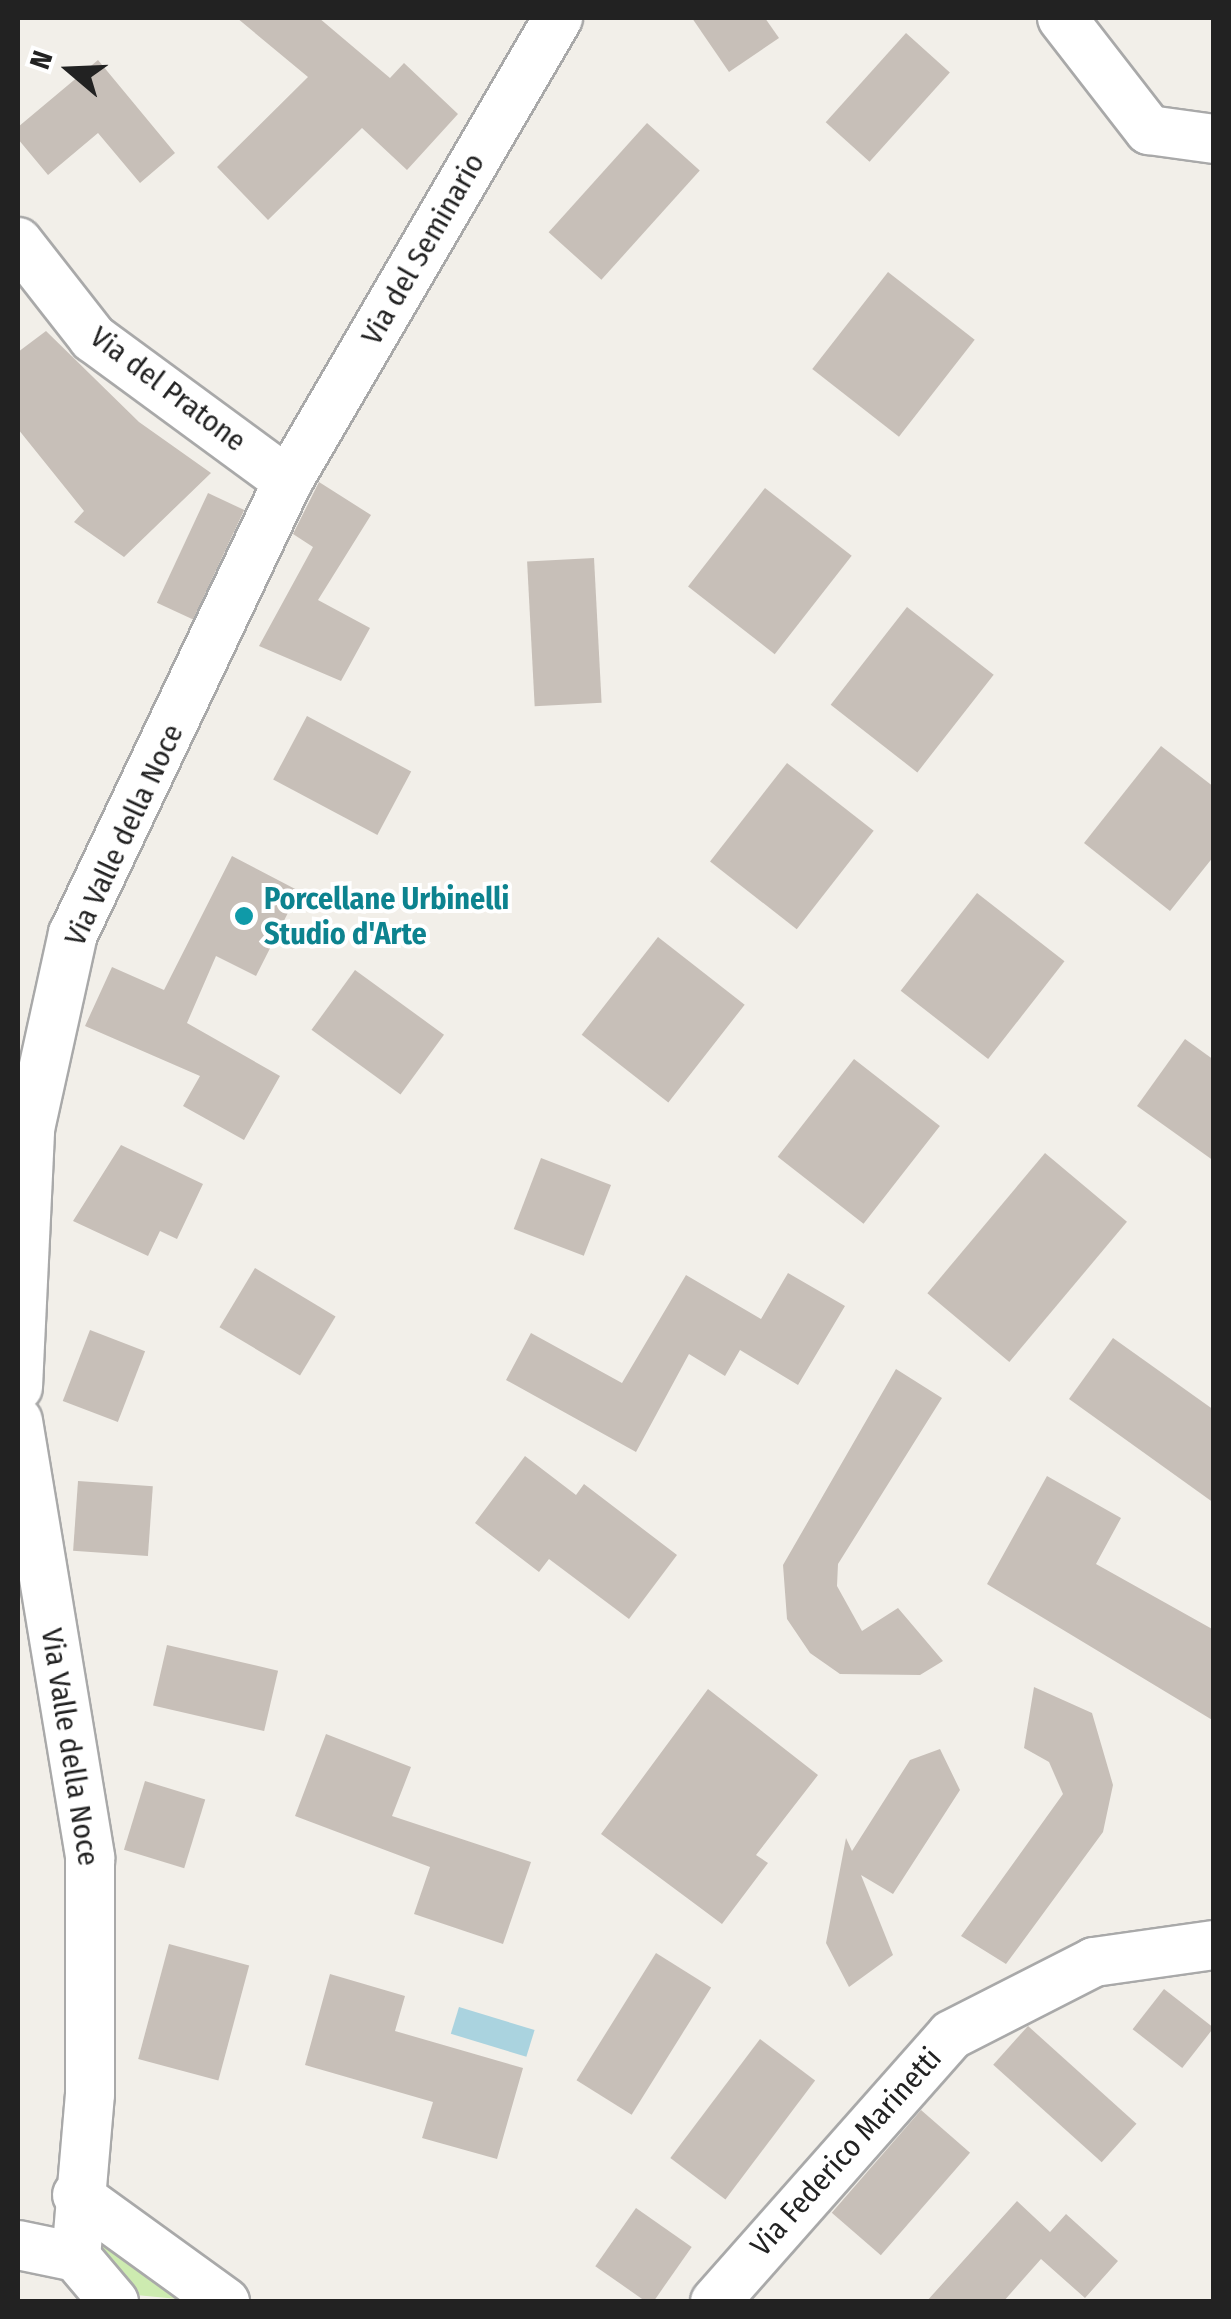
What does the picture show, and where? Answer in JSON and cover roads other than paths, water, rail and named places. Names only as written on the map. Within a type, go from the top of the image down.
[{"type":"street","name":"Via del Seminario","points":[[288,481],[558,18]]},
{"type":"street","points":[[1062,18],[1149,130],[1214,139]]},
{"type":"street","name":"Via del Pratone","points":[[18,242],[92,338],[288,481]]},
{"type":"street","name":"Via Valle della Noce","points":[[18,1387],[30,1129],[73,934],[288,481]]},
{"type":"street","name":"Via Valle della Noce","points":[[18,1422],[90,1858],[90,2094],[77,2195],[76,2257]]},
{"type":"street","name":"Via Federico Marinetti","points":[[715,2302],[951,2035],[1094,1962],[1214,1945]]},
{"type":"street","points":[[77,2195],[224,2302]]},
{"type":"street","points":[[18,2245],[76,2257],[114,2302]]},
{"type":"water","points":[[459,2007],[535,2030],[526,2057],[451,2034]]},
{"type":"place","name":"Porcellane Urbinelli Studio d'Arte","points":[[244,916]]}]
